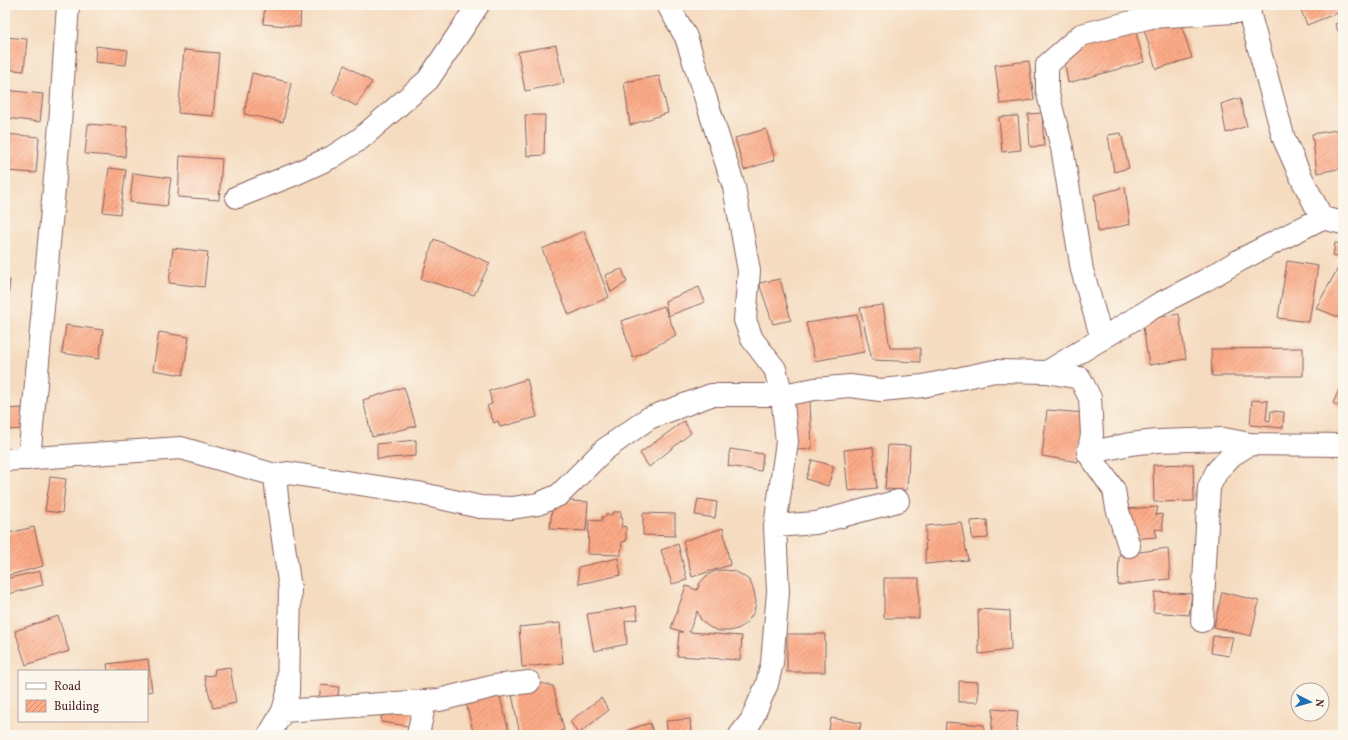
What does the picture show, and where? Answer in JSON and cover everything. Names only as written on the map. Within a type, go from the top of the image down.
[{"type":"street","points":[[29,459],[60,124],[68,5]]},
{"type":"street","points":[[237,197],[295,174],[332,157],[360,139],[428,80],[478,5]]},
{"type":"street","points":[[668,5],[686,37],[734,187],[749,271],[745,320],[752,339],[775,369],[782,395],[787,442],[775,526],[778,592],[772,663],[767,684],[754,715],[740,735]]},
{"type":"street","points":[[1102,339],[1082,270],[1062,148],[1046,90],[1047,65],[1081,35],[1151,17],[1249,8],[1259,52],[1284,139],[1322,218]]},
{"type":"street","points":[[1047,372],[1159,304],[1322,218],[1343,222]]},
{"type":"street","points":[[5,460],[181,448],[275,475],[288,473],[418,493],[480,507],[512,508],[538,504],[559,495],[604,450],[649,418],[711,395],[782,395],[815,389],[850,386],[881,390],[923,386],[995,371],[1047,372],[1080,378],[1090,398],[1092,435],[1088,454],[1114,490],[1117,508],[1129,546]]},
{"type":"street","points":[[1088,454],[1130,444],[1157,441],[1224,439],[1250,444],[1343,445]]},
{"type":"street","points":[[1202,621],[1209,487],[1218,470],[1232,455],[1250,444]]},
{"type":"street","points":[[269,735],[283,711],[288,693],[290,589],[275,475]]},
{"type":"street","points":[[775,526],[816,524],[898,501]]},
{"type":"street","points":[[283,711],[439,700],[495,686],[529,682]]},
{"type":"street","points":[[418,735],[425,701]]},
{"type":"building","points":[[265,5],[301,5],[300,27],[263,24]]},
{"type":"building","points":[[1299,5],[1337,5],[1340,12],[1307,25]]},
{"type":"building","points":[[1178,15],[1192,58],[1156,69],[1143,26]]},
{"type":"building","points":[[1343,21],[1343,42],[1335,24]]},
{"type":"building","points":[[1134,25],[1144,62],[1068,83],[1063,51]]},
{"type":"building","points":[[5,37],[27,39],[24,71],[5,69]]},
{"type":"building","points":[[556,45],[564,83],[525,91],[518,52]]},
{"type":"building","points":[[96,46],[128,50],[126,65],[95,62]]},
{"type":"building","points":[[184,50],[219,53],[213,116],[178,113]]},
{"type":"building","points":[[1029,61],[1034,100],[1000,104],[995,65]]},
{"type":"building","points":[[345,65],[372,82],[356,106],[332,93]]},
{"type":"building","points":[[252,73],[291,83],[283,122],[244,114]]},
{"type":"building","points":[[659,76],[668,113],[630,125],[624,82]]},
{"type":"building","points":[[5,90],[43,94],[40,122],[5,118]]},
{"type":"building","points":[[1240,98],[1247,126],[1226,133],[1221,104]]},
{"type":"building","points":[[1042,113],[1044,146],[1030,147],[1028,114]]},
{"type":"building","points":[[525,115],[545,115],[544,155],[527,156]]},
{"type":"building","points":[[1018,116],[1021,150],[1002,152],[999,117]]},
{"type":"building","points":[[88,124],[127,127],[125,157],[85,154]]},
{"type":"building","points":[[766,129],[775,160],[744,170],[735,138]]},
{"type":"building","points":[[1343,129],[1343,168],[1317,173],[1312,134]]},
{"type":"building","points":[[1121,133],[1129,168],[1114,172],[1108,135]]},
{"type":"building","points":[[5,134],[39,137],[36,173],[5,171]]},
{"type":"building","points":[[180,156],[222,159],[219,200],[178,197]]},
{"type":"building","points":[[109,168],[126,170],[120,214],[103,212]]},
{"type":"building","points":[[133,173],[171,178],[167,206],[130,202]]},
{"type":"building","points":[[1125,187],[1130,224],[1098,232],[1094,195]]},
{"type":"building","points":[[584,231],[609,297],[569,315],[542,249]]},
{"type":"building","points":[[434,239],[490,263],[474,295],[421,279]]},
{"type":"building","points":[[1335,243],[1343,244],[1343,258],[1333,256]]},
{"type":"building","points":[[173,248],[208,252],[204,287],[169,283]]},
{"type":"building","points":[[1343,259],[1343,319],[1316,308]]},
{"type":"building","points":[[1287,261],[1318,266],[1309,322],[1278,318]]},
{"type":"building","points":[[622,269],[627,282],[611,292],[605,275]]},
{"type":"building","points":[[780,279],[791,320],[773,324],[759,283]]},
{"type":"building","points":[[5,280],[10,280],[7,310],[5,310]]},
{"type":"building","points":[[699,287],[705,302],[668,316],[665,301]]},
{"type":"building","points":[[883,305],[890,348],[920,348],[920,362],[872,360],[860,308]]},
{"type":"building","points":[[664,306],[676,335],[633,358],[621,321]]},
{"type":"building","points":[[1179,314],[1186,359],[1149,365],[1142,320]]},
{"type":"building","points":[[857,315],[864,352],[815,361],[806,323]]},
{"type":"building","points":[[66,325],[103,330],[99,359],[62,353]]},
{"type":"building","points":[[159,332],[189,337],[183,375],[153,370]]},
{"type":"building","points":[[1303,348],[1303,376],[1212,376],[1211,349]]},
{"type":"building","points":[[527,379],[537,417],[500,427],[498,421],[494,423],[487,406],[492,404],[489,391]]},
{"type":"building","points":[[1343,381],[1343,408],[1333,403]]},
{"type":"building","points":[[404,387],[416,426],[372,437],[363,400]]},
{"type":"building","points":[[1252,400],[1268,401],[1266,420],[1270,421],[1271,411],[1284,412],[1283,428],[1250,425]]},
{"type":"building","points":[[794,401],[810,401],[812,449],[796,450]]},
{"type":"building","points":[[22,408],[23,429],[5,430],[5,409]]},
{"type":"building","points":[[1047,410],[1084,413],[1078,462],[1042,456]]},
{"type":"building","points":[[684,421],[691,433],[649,467],[640,453]]},
{"type":"building","points":[[416,440],[416,456],[377,459],[377,444]]},
{"type":"building","points":[[888,445],[910,446],[907,490],[885,489]]},
{"type":"building","points":[[873,447],[877,488],[848,491],[844,450]]},
{"type":"building","points":[[730,449],[763,454],[761,471],[728,466]]},
{"type":"building","points":[[812,460],[834,466],[828,486],[806,479]]},
{"type":"building","points":[[1193,464],[1194,501],[1154,502],[1153,465]]},
{"type":"building","points":[[50,477],[66,479],[62,513],[45,511]]},
{"type":"building","points":[[698,499],[717,502],[715,518],[695,515]]},
{"type":"building","points":[[553,500],[588,502],[586,531],[550,529]]},
{"type":"building","points":[[1158,507],[1156,515],[1162,514],[1163,530],[1155,529],[1157,537],[1132,539],[1120,509]]},
{"type":"building","points":[[613,512],[621,512],[621,518],[623,517],[621,526],[626,527],[626,541],[622,542],[621,555],[588,554],[589,520],[602,521],[602,517],[606,517],[606,514],[612,515]]},
{"type":"building","points":[[643,513],[675,514],[675,536],[643,535]]},
{"type":"building","points":[[987,520],[988,538],[972,539],[971,521]]},
{"type":"building","points":[[961,522],[968,560],[925,564],[926,526]]},
{"type":"building","points":[[34,527],[43,566],[6,576],[5,534]]},
{"type":"building","points":[[723,528],[730,565],[692,577],[683,541]]},
{"type":"building","points":[[678,544],[687,580],[672,584],[661,550]]},
{"type":"building","points":[[1168,548],[1170,579],[1118,585],[1119,555]]},
{"type":"building","points":[[618,558],[621,575],[579,584],[578,567]]},
{"type":"building","points":[[40,571],[43,585],[8,594],[5,579]]},
{"type":"building","points":[[715,571],[734,571],[750,581],[756,602],[754,612],[748,621],[740,628],[730,631],[719,631],[709,627],[701,620],[697,611],[689,632],[742,636],[740,660],[677,656],[679,632],[683,632],[671,628],[686,586],[697,590],[700,583],[706,576]]},
{"type":"building","points":[[884,578],[919,578],[919,618],[884,618]]},
{"type":"building","points":[[1155,592],[1192,594],[1189,615],[1153,612]]},
{"type":"building","points":[[1222,592],[1259,601],[1251,636],[1214,627]]},
{"type":"building","points":[[636,606],[638,619],[625,621],[627,644],[594,651],[587,614]]},
{"type":"building","points":[[978,609],[1010,611],[1011,650],[979,654]]},
{"type":"building","points":[[58,616],[69,651],[26,665],[15,631]]},
{"type":"building","points":[[560,623],[563,663],[522,667],[519,627]]},
{"type":"building","points":[[787,634],[825,634],[825,672],[787,672]]},
{"type":"building","points":[[1213,636],[1233,637],[1229,656],[1211,653]]},
{"type":"building","points":[[148,659],[152,691],[148,692],[148,670],[108,670],[107,664]]},
{"type":"building","points":[[230,667],[236,703],[213,708],[204,676],[214,675],[215,669]]},
{"type":"building","points":[[533,681],[553,686],[564,730],[551,735],[520,735],[512,694]]},
{"type":"building","points":[[959,681],[978,682],[978,702],[959,702]]},
{"type":"building","points":[[321,685],[339,687],[337,702],[319,700]]},
{"type":"building","points":[[499,693],[510,735],[474,735],[466,703]]},
{"type":"building","points":[[601,698],[609,710],[578,734],[570,721]]},
{"type":"building","points":[[383,705],[413,711],[409,726],[381,722]]},
{"type":"building","points":[[993,709],[1018,711],[1016,735],[991,735]]},
{"type":"building","points":[[831,718],[861,723],[858,735],[828,735]]},
{"type":"building","points":[[690,719],[691,735],[668,735],[666,721]]},
{"type":"building","points":[[946,722],[984,725],[984,735],[945,735]]},
{"type":"building","points":[[650,723],[654,735],[629,735],[628,730]]}]
